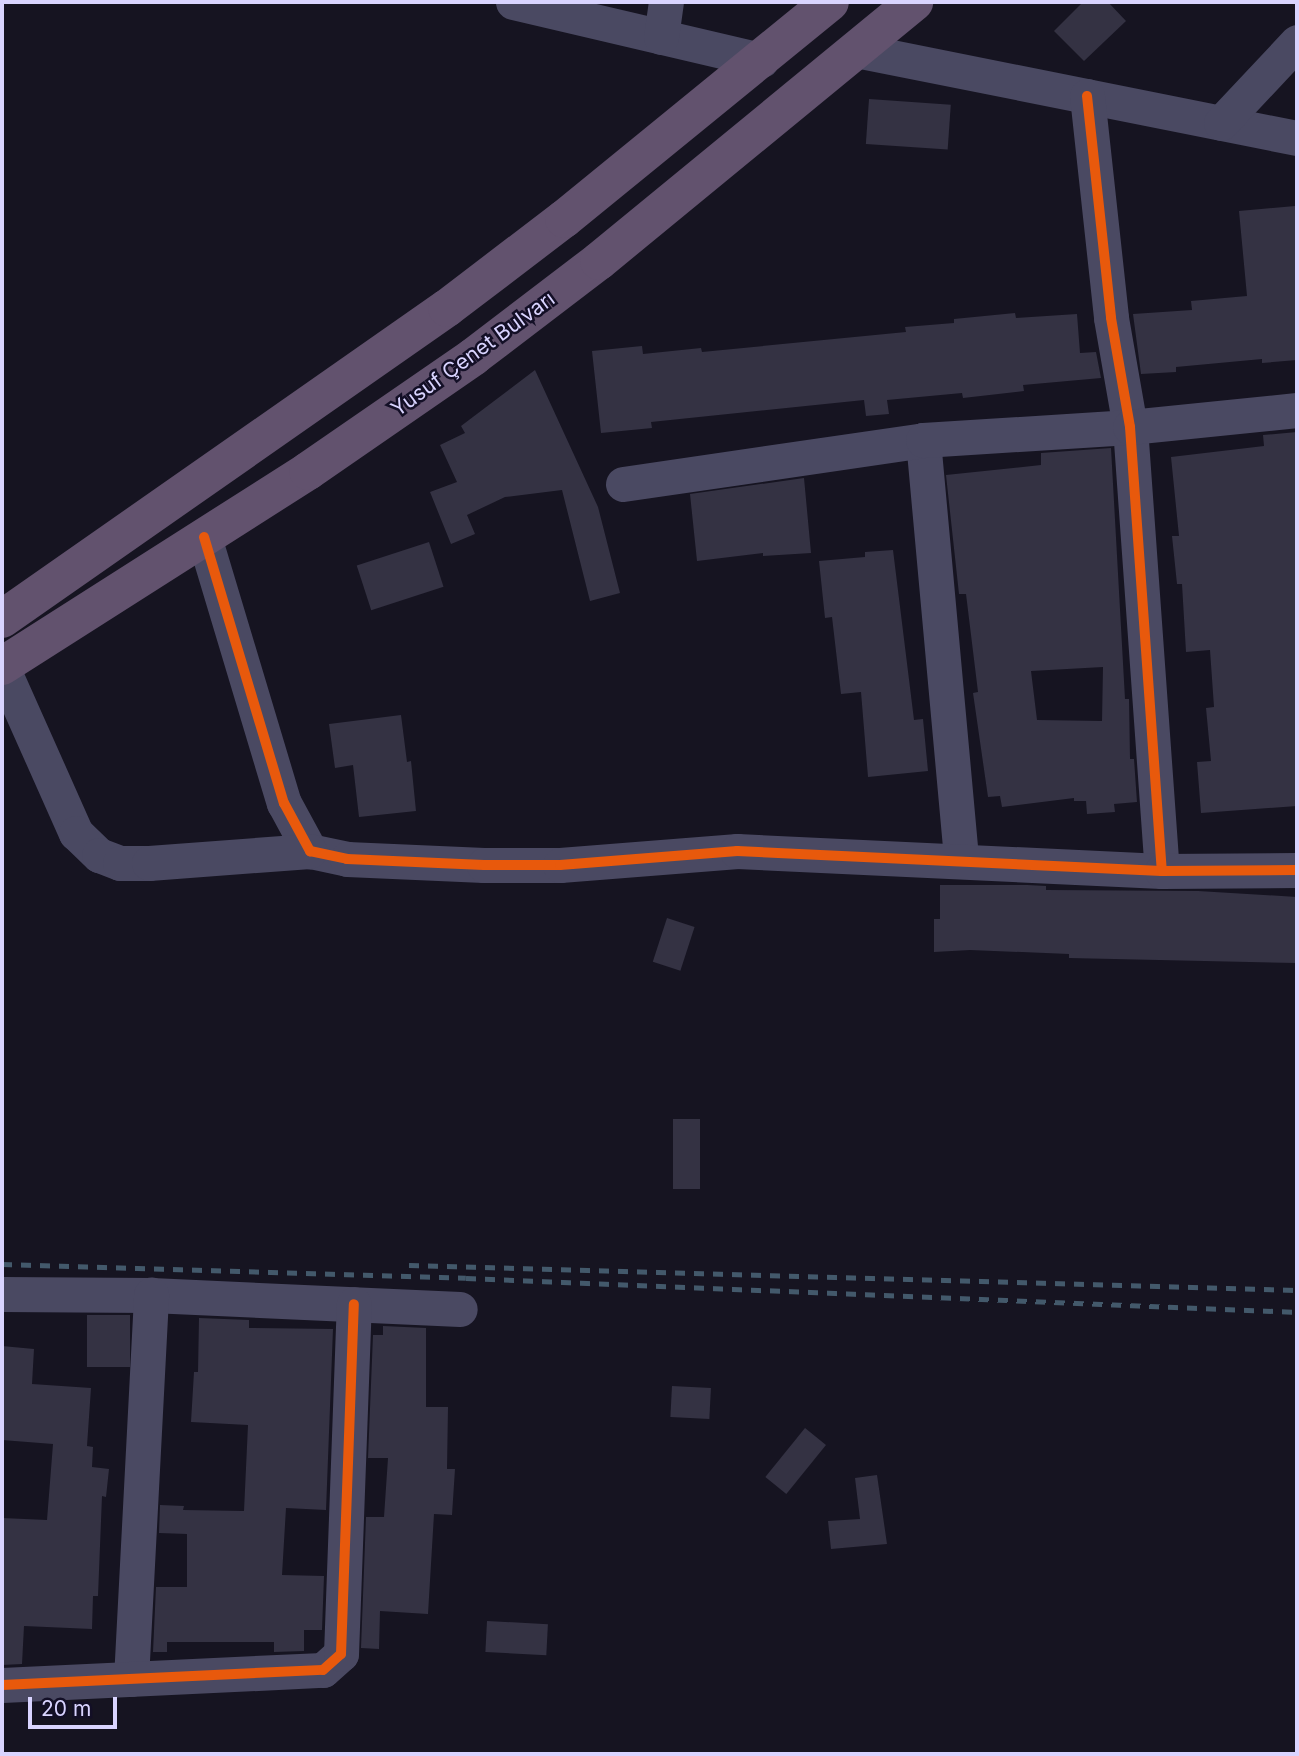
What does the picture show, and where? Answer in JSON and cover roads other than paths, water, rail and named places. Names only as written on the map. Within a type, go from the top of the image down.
[{"type":"highway","points":[[15,610],[447,308],[761,60],[830,2]]},
{"type":"highway","name":"Yusuf Çenet Bulvarı","points":[[2,667],[383,420],[527,317],[914,2]]},
{"type":"street","points":[[513,2],[761,60]]},
{"type":"street","points":[[661,37],[666,2]]},
{"type":"street","points":[[1221,123],[1297,42]]},
{"type":"street","points":[[856,50],[1297,138]]},
{"type":"street","points":[[1087,96],[1111,318],[1130,427],[1162,871]]},
{"type":"street","points":[[623,484],[923,440],[1130,427],[1297,410]]},
{"type":"street","points":[[923,440],[961,859]]},
{"type":"street","points":[[204,537],[284,803],[310,852]]},
{"type":"street","points":[[2,667],[76,833],[99,855],[120,863],[310,852],[347,859],[560,866],[737,851],[961,859],[1162,871],[1297,870]]},
{"type":"street","points":[[2,1294],[151,1295],[460,1309]]},
{"type":"street","points":[[131,1679],[151,1295]]},
{"type":"street","points":[[2,1685],[323,1670],[341,1654],[354,1304]]},
{"type":"railway","points":[[2,1264],[466,1278],[1297,1312]]},
{"type":"railway","points":[[409,1265],[1297,1290]]}]
